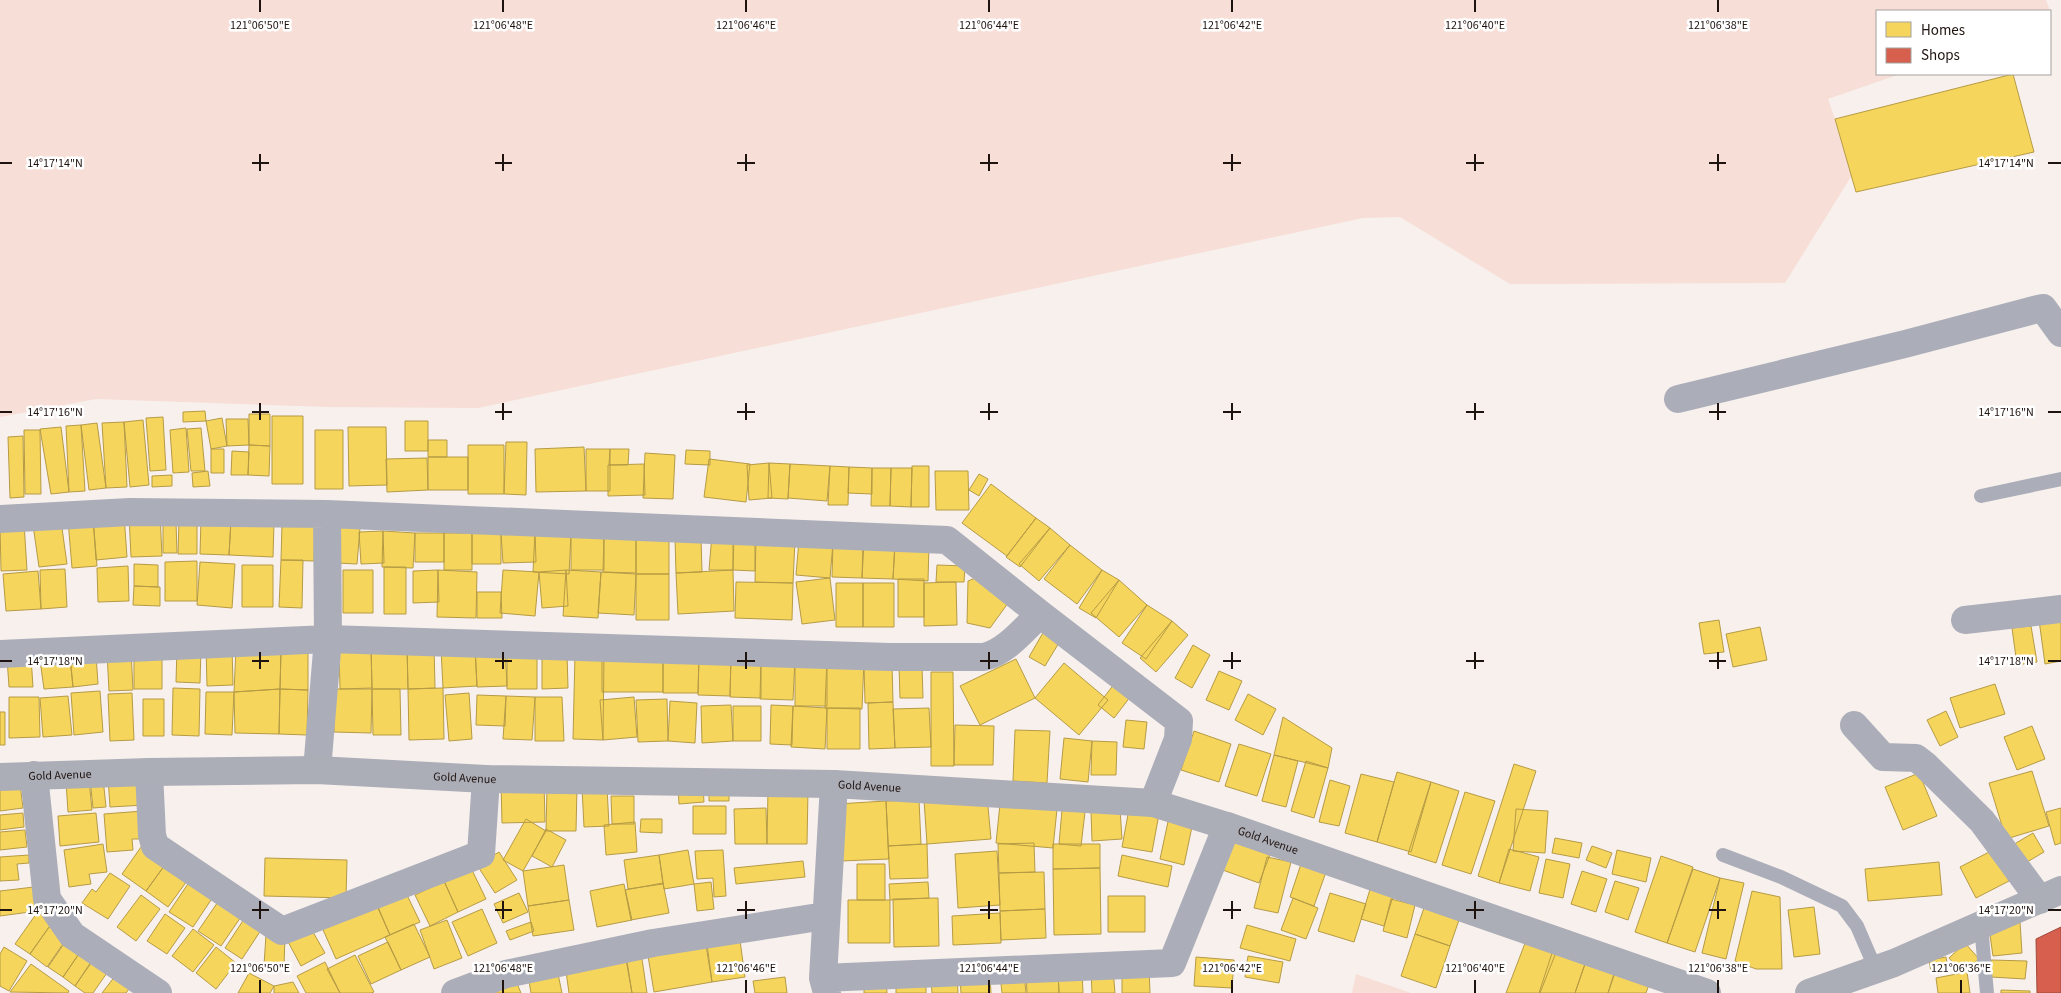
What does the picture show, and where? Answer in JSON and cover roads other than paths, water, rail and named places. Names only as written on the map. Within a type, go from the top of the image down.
[{"type":"street","points":[[1678,399],[1905,344],[2043,308],[2061,333]]},
{"type":"street","points":[[0,519],[130,512],[327,514],[947,540],[1179,721],[1178,739],[1153,803]]},
{"type":"street","points":[[317,770],[328,639],[327,514]]},
{"type":"street","points":[[1966,620],[2061,609]]},
{"type":"street","points":[[0,654],[328,639],[890,658],[984,657],[995,654],[1004,648],[1040,614]]},
{"type":"street","points":[[1809,993],[1876,970],[2051,895],[1982,821],[1925,765],[1916,758],[1883,757],[1854,725]]},
{"type":"street","name":"Gold Avenue","points":[[0,777],[149,772],[317,770],[486,779],[834,784],[1153,803],[1227,826],[1706,993]]},
{"type":"street","points":[[149,772],[152,835],[156,846],[282,931],[481,854],[486,779]]},
{"type":"street","points":[[34,775],[48,899],[72,935],[158,993]]},
{"type":"street","points":[[834,784],[825,916],[825,985],[1172,963],[1227,826]]},
{"type":"street","points":[[455,993],[515,972],[653,944],[825,916]]},
{"type":"lane","points":[[1981,496],[2061,478]]},
{"type":"lane","points":[[1723,855],[1781,877],[1842,906],[1857,926],[1876,970]]},
{"type":"lane","points":[[1981,925],[1987,993]]}]
